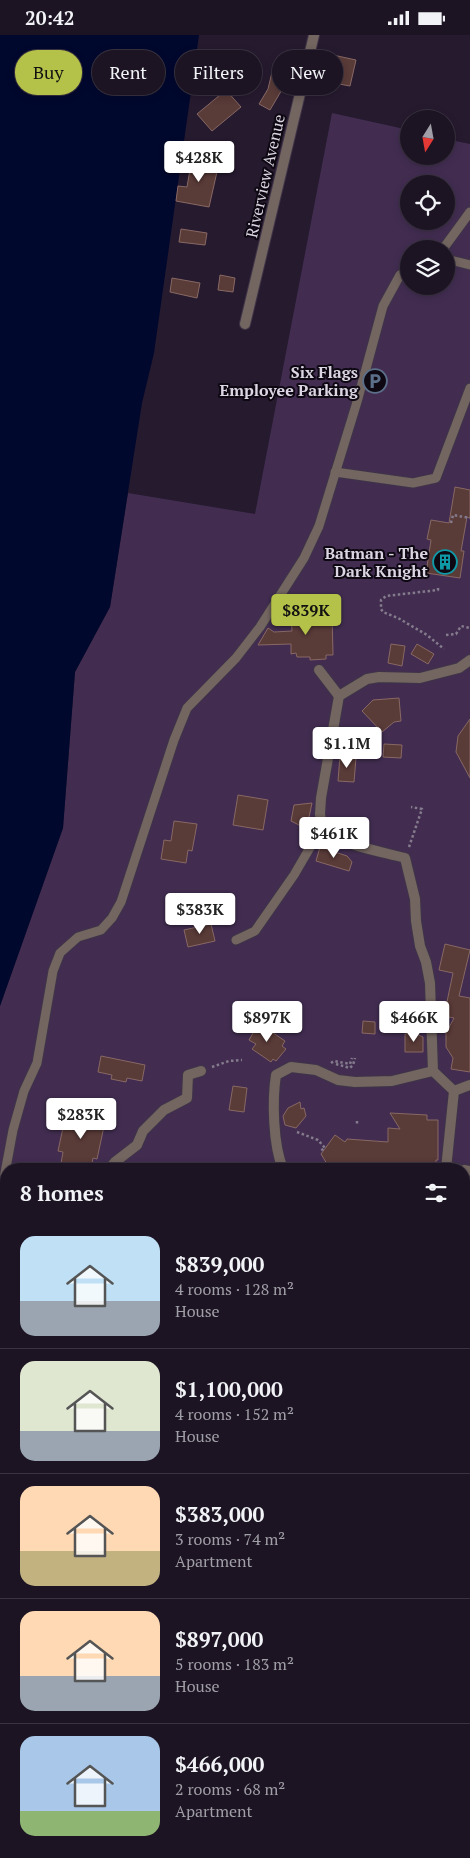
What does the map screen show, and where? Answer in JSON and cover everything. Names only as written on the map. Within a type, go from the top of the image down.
[{"type":"street","name":"Riverview Avenue","points":[[245,324],[314,35]]},
{"type":"street","points":[[338,696],[368,679],[380,677],[420,678],[459,667],[470,660]]},
{"type":"street","points":[[319,670],[338,696],[321,798],[320,814],[322,827],[328,833],[346,841],[405,857],[415,899],[420,946],[426,962],[430,983],[433,1071],[454,1091]]},
{"type":"street","points":[[281,1163],[275,1123],[274,1092],[276,1075],[291,1067],[316,1070],[338,1080],[355,1082],[392,1081],[433,1071]]},
{"type":"street","points":[[116,1163],[137,1145],[143,1131],[164,1110],[187,1098],[188,1075],[201,1071]]},
{"type":"street","points":[[454,1091],[470,1085]]},
{"type":"street","points":[[447,1163],[454,1091]]},
{"type":"lane","points":[[450,240],[470,212]]},
{"type":"lane","points":[[455,261],[470,265]]},
{"type":"lane","points":[[7,1163],[13,1130],[24,1091],[37,1063],[53,971],[60,953],[78,937],[100,930],[112,919],[121,902],[174,740],[187,708],[236,658],[260,627],[304,557],[319,525],[383,306],[400,275]]},
{"type":"lane","points":[[335,472],[413,483],[436,478],[470,388]]},
{"type":"lane","points":[[236,940],[255,931],[294,875],[322,827]]},
{"type":"path","points":[[452,523],[453,515],[470,518]]},
{"type":"path","points":[[438,588],[438,590],[386,596],[381,600],[381,609],[428,635],[444,649]]},
{"type":"path","points":[[446,635],[456,634],[461,626],[470,628]]},
{"type":"path","points":[[405,857],[422,809],[411,807]]},
{"type":"path","points":[[328,1069],[330,1063],[334,1061],[350,1064],[354,1058],[353,1065],[350,1068],[337,1064],[332,1069]]},
{"type":"path","points":[[201,1071],[230,1061],[242,1060]]},
{"type":"path","points":[[357,1121],[357,1126]]},
{"type":"path","points":[[297,1132],[322,1143],[325,1148],[320,1151]]},
{"type":"shaded area","points":[[332,113],[400,128],[400,165],[455,165],[455,141],[470,144],[470,1163],[0,1163],[0,1006],[63,828],[75,672],[110,607],[128,493],[255,514]]},
{"type":"water","points":[[0,35],[199,35],[197,50],[175,50],[175,95],[191,95],[154,353],[142,403],[110,607],[75,672],[63,828],[0,1006]]},
{"type":"building","points":[[343,57],[356,60],[350,86],[343,85]]},
{"type":"building","points":[[272,72],[272,95],[279,95],[270,110],[259,104],[268,89]]},
{"type":"building","points":[[220,95],[230,95],[241,107],[212,131],[197,114]]},
{"type":"building","points":[[192,158],[219,163],[209,207],[176,201],[178,186],[187,187]]},
{"type":"building","points":[[181,229],[207,233],[205,245],[179,242]]},
{"type":"building","points":[[220,275],[235,278],[233,292],[218,290]]},
{"type":"building","points":[[172,278],[200,283],[197,298],[170,292]]},
{"type":"building","points":[[455,487],[470,490],[470,518],[467,517],[461,551],[464,551],[460,578],[426,573],[431,540],[427,539],[431,520],[449,523]]},
{"type":"building","points":[[332,614],[333,655],[326,655],[326,659],[310,660],[310,657],[297,657],[296,653],[291,654],[291,644],[258,645],[268,628],[274,632],[292,631],[291,615]]},
{"type":"building","points":[[391,644],[405,646],[402,666],[388,663]]},
{"type":"building","points":[[417,644],[434,654],[428,664],[411,654]]},
{"type":"building","points":[[399,698],[401,721],[394,722],[382,732],[362,711],[373,700]]},
{"type":"building","points":[[470,719],[470,778],[456,752],[458,736]]},
{"type":"building","points":[[384,744],[402,745],[401,758],[383,757]]},
{"type":"building","points":[[340,756],[356,758],[354,782],[338,781]]},
{"type":"building","points":[[238,795],[268,800],[263,830],[233,825]]},
{"type":"building","points":[[312,803],[308,822],[303,827],[291,821],[294,805]]},
{"type":"building","points":[[174,821],[197,824],[192,851],[188,850],[186,863],[161,859],[164,840],[171,841]]},
{"type":"building","points":[[320,847],[347,856],[352,862],[349,871],[316,861]]},
{"type":"building","points":[[211,924],[215,941],[188,947],[184,930]]},
{"type":"building","points":[[445,944],[470,950],[459,996],[470,998],[470,1072],[451,1069],[453,1058],[446,1047],[446,1033],[454,1018],[444,1016],[453,973],[439,970]]},
{"type":"building","points":[[256,1021],[285,1041],[282,1046],[286,1049],[276,1061],[273,1059],[271,1062],[252,1049],[256,1044],[249,1040],[253,1033],[249,1030]]},
{"type":"building","points":[[363,1021],[375,1022],[375,1034],[362,1033]]},
{"type":"building","points":[[414,1033],[423,1037],[423,1052],[405,1052],[405,1034]]},
{"type":"building","points":[[101,1056],[145,1065],[142,1081],[127,1078],[126,1082],[111,1079],[112,1075],[98,1072]]},
{"type":"building","points":[[233,1086],[247,1088],[244,1112],[229,1110]]},
{"type":"building","points":[[300,1102],[301,1109],[304,1108],[306,1116],[296,1128],[285,1125],[283,1116],[288,1108]]},
{"type":"building","points":[[67,1109],[106,1117],[97,1159],[93,1158],[92,1163],[61,1163],[63,1152],[58,1151]]},
{"type":"building","points":[[390,1113],[427,1115],[427,1120],[438,1120],[438,1160],[436,1160],[436,1163],[326,1163],[321,1154],[335,1135],[345,1142],[347,1139],[388,1142],[388,1128],[400,1129]]},
{"type":"place","name":"Six Flags Employee Parking","points":[[375,381]]},
{"type":"place","name":"Batman - The Dark Knight","points":[[445,562]]}]
